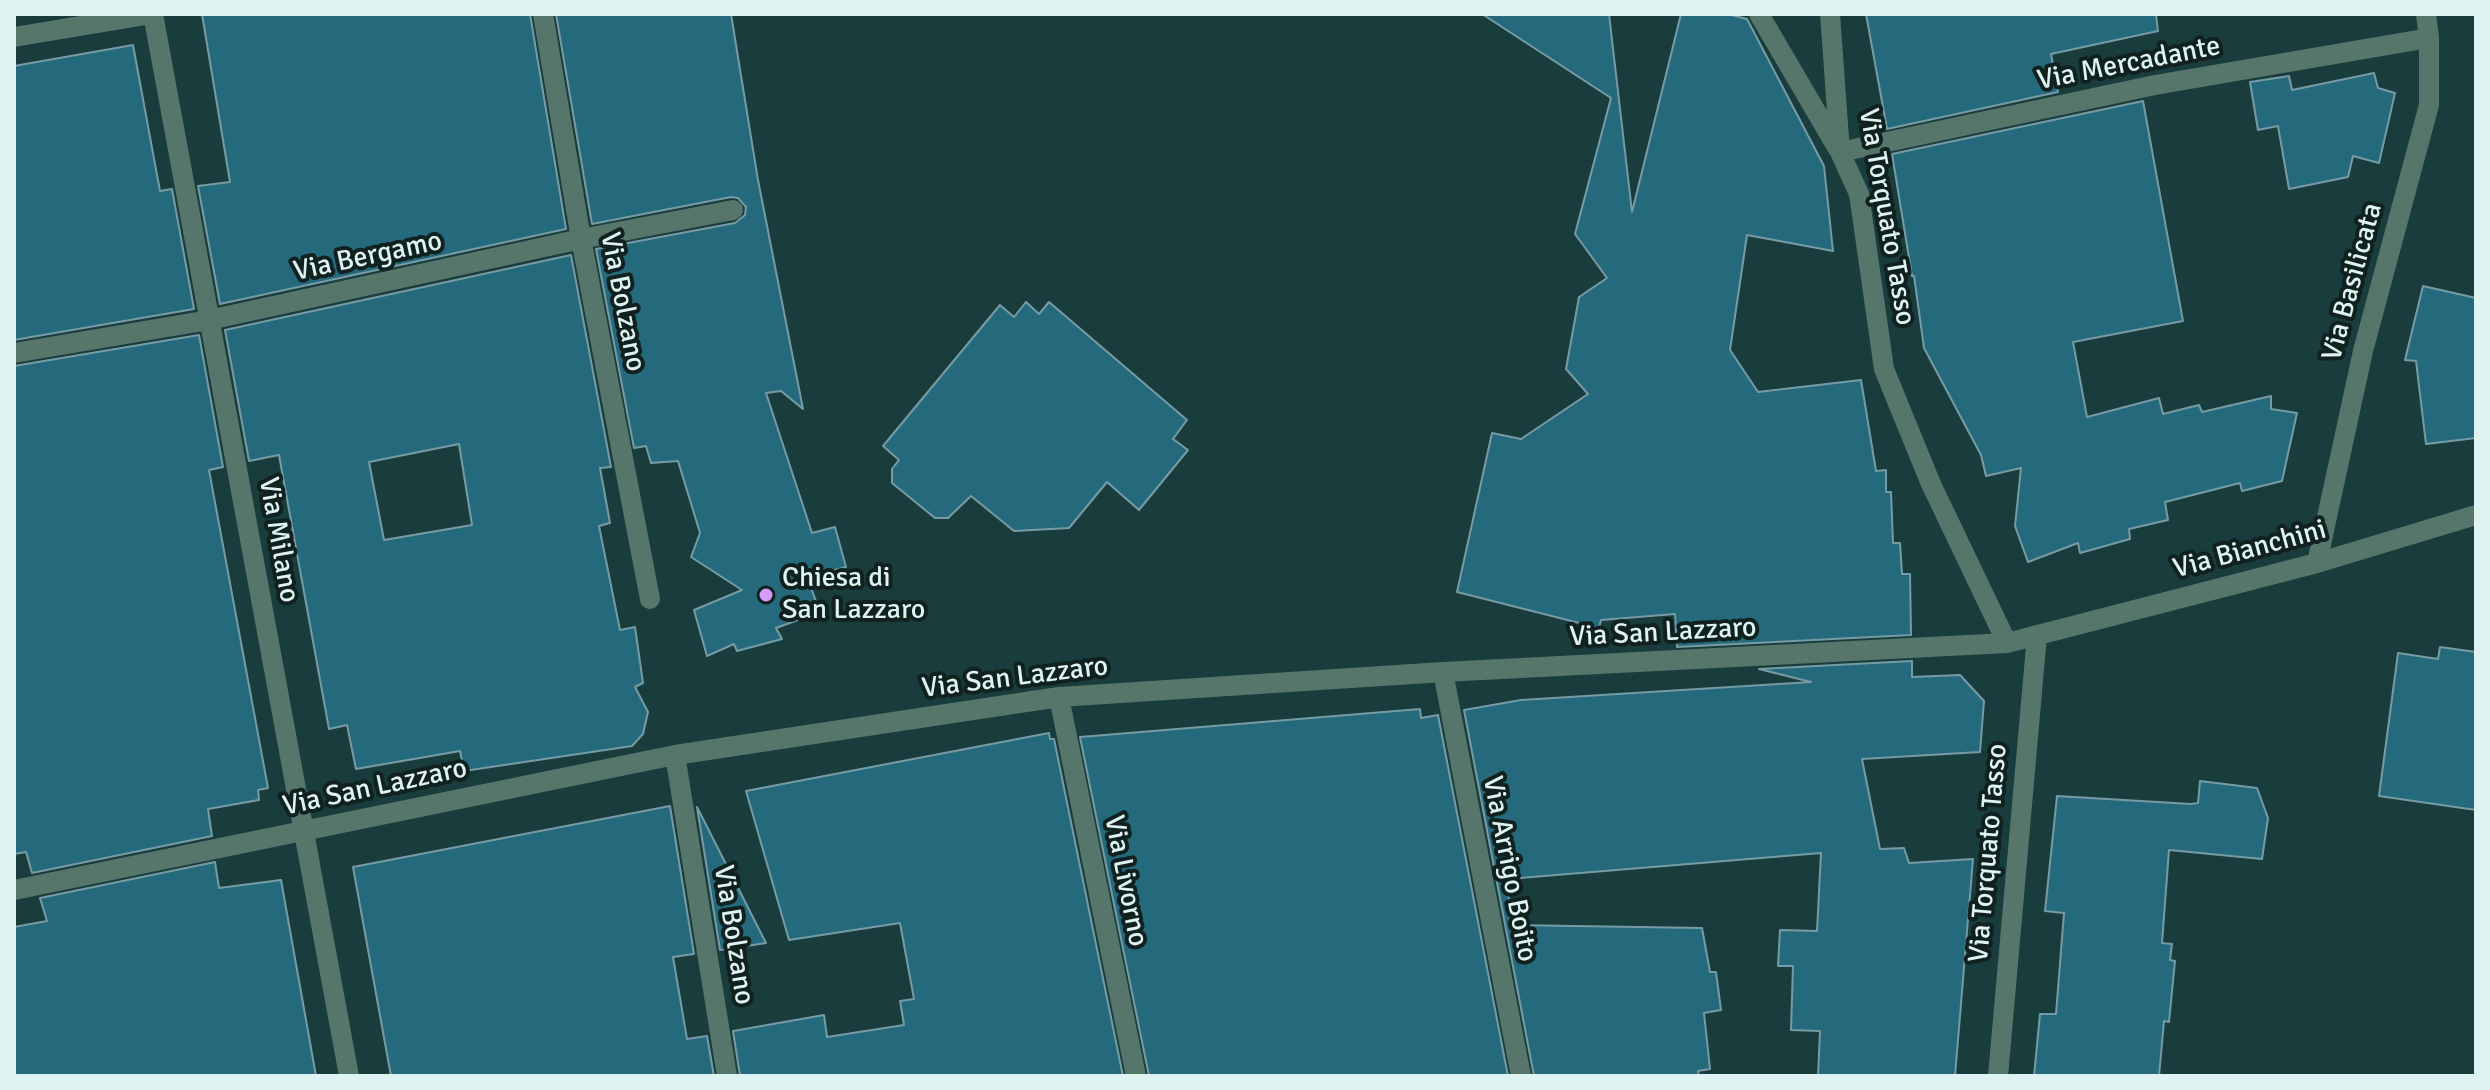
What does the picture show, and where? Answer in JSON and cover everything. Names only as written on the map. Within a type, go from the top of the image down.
[{"type":"street","points":[[14,37],[153,14]]},
{"type":"street","name":"Via Milano","points":[[153,14],[349,1076]]},
{"type":"street","name":"Via Bolzano","points":[[543,14],[581,239],[650,599]]},
{"type":"street","points":[[1759,14],[1840,152]]},
{"type":"street","name":"Via Torquato Tasso","points":[[1830,14],[1840,152],[1859,194],[1884,369],[1931,484],[2007,643]]},
{"type":"street","name":"Via Basilicata","points":[[2317,563],[2363,351],[2429,105],[2426,14]]},
{"type":"street","name":"Via Mercadante","points":[[1840,152],[2155,85],[2429,38]]},
{"type":"street","name":"Via Bergamo","points":[[14,353],[209,320],[581,239],[733,210]]},
{"type":"street","name":"Via Bianchini","points":[[2037,635],[2317,563],[2476,515]]},
{"type":"street","name":"Via Torquato Tasso","points":[[1998,1076],[2037,635]]},
{"type":"street","name":"Via San Lazzaro","points":[[14,890],[675,755],[1059,697],[1443,672],[2007,643],[2037,635]]},
{"type":"street","name":"Via Arrigo Boito","points":[[1443,672],[1521,1076]]},
{"type":"street","name":"Via Livorno","points":[[1059,697],[1136,1076]]},
{"type":"street","name":"Via Bolzano","points":[[675,755],[727,1076]]},
{"type":"building","points":[[202,14],[530,14],[566,229],[220,304],[198,186],[230,182]]},
{"type":"building","points":[[556,14],[731,14],[758,180],[803,409],[781,391],[766,393],[812,533],[835,527],[846,567],[807,577],[820,612],[776,628],[782,639],[737,651],[734,644],[707,656],[694,610],[742,590],[691,557],[700,533],[678,461],[651,463],[646,446],[634,448],[596,249],[735,223],[745,215],[746,207],[738,198],[731,197],[592,224]]},
{"type":"building","points":[[1482,14],[1609,14],[1632,212],[1681,14],[1727,14],[1747,19],[1824,166],[1833,251],[1747,235],[1730,350],[1758,392],[1861,380],[1876,471],[1886,470],[1886,492],[1891,492],[1893,543],[1900,543],[1902,574],[1910,574],[1911,635],[1677,647],[1675,614],[1601,620],[1599,628],[1457,592],[1492,433],[1521,439],[1588,394],[1566,369],[1579,297],[1607,278],[1575,234],[1611,98]]},
{"type":"building","points":[[1866,14],[2156,14],[2158,31],[2051,54],[2058,92],[1887,129]]},
{"type":"building","points":[[133,45],[160,191],[172,189],[194,309],[14,340],[14,66]]},
{"type":"building","points":[[2374,73],[2378,88],[2395,93],[2379,163],[2353,156],[2348,177],[2289,189],[2278,126],[2258,130],[2250,82],[2289,76],[2292,90]]},
{"type":"building","points":[[2143,101],[2183,321],[2073,342],[2087,417],[2159,398],[2163,414],[2199,405],[2202,412],[2271,396],[2271,409],[2297,413],[2282,481],[2242,491],[2240,483],[2165,502],[2168,520],[2129,529],[2130,539],[2080,553],[2078,543],[2028,562],[2015,526],[2021,468],[1986,476],[1981,455],[1924,348],[1892,154]]},
{"type":"building","points":[[571,255],[611,467],[600,468],[610,523],[599,526],[620,630],[635,627],[643,683],[635,687],[648,712],[643,734],[632,746],[464,771],[460,751],[356,769],[347,725],[329,729],[279,455],[249,461],[225,330]],"holes":[[[459,444],[472,525],[384,540],[369,462]]]},
{"type":"building","points":[[2423,286],[2476,298],[2476,438],[2426,444],[2416,361],[2405,360]]},
{"type":"building","points":[[1026,302],[1039,314],[1049,302],[1187,420],[1173,439],[1188,450],[1139,510],[1107,482],[1069,528],[1014,531],[971,496],[948,518],[935,518],[892,483],[892,469],[899,460],[883,446],[1000,305],[1014,317]]},
{"type":"building","points":[[199,335],[223,467],[209,470],[268,788],[258,790],[259,800],[208,809],[212,836],[32,873],[26,852],[14,854],[14,366]]},
{"type":"building","points":[[2440,647],[2476,652],[2476,810],[2379,796],[2398,653],[2438,659]]},
{"type":"building","points":[[1912,661],[1912,677],[1960,675],[1984,701],[1980,752],[1862,759],[1880,849],[1904,848],[1909,863],[1973,859],[1955,1076],[1818,1076],[1820,1031],[1791,1030],[1793,966],[1778,966],[1780,930],[1817,931],[1821,853],[1508,879],[1510,925],[1702,928],[1710,972],[1716,972],[1721,1010],[1704,1013],[1710,1069],[1698,1071],[1699,1076],[1534,1076],[1464,710],[1521,700],[1811,682],[1759,669]]},
{"type":"building","points":[[1420,709],[1421,718],[1438,715],[1508,1076],[1149,1076],[1080,737]]},
{"type":"building","points":[[1049,733],[1050,739],[1054,739],[1123,1076],[740,1076],[733,1031],[824,1015],[827,1037],[904,1025],[900,1001],[914,999],[900,923],[789,940],[746,791]]},
{"type":"building","points":[[2200,781],[2257,788],[2268,818],[2262,859],[2169,850],[2162,943],[2172,944],[2170,960],[2175,961],[2169,1022],[2164,1021],[2159,1076],[2034,1076],[2040,1014],[2056,1014],[2064,913],[2045,911],[2057,796],[2191,804],[2198,803]]},
{"type":"building","points":[[670,806],[694,954],[673,957],[687,1039],[707,1036],[714,1076],[391,1076],[353,867]]},
{"type":"building","points":[[697,807],[766,943],[720,950]]},
{"type":"building","points":[[215,862],[219,888],[281,880],[316,1076],[14,1076],[14,927],[47,921],[40,898]]},
{"type":"place","name":"Chiesa di San Lazzaro","points":[[766,595]]}]
